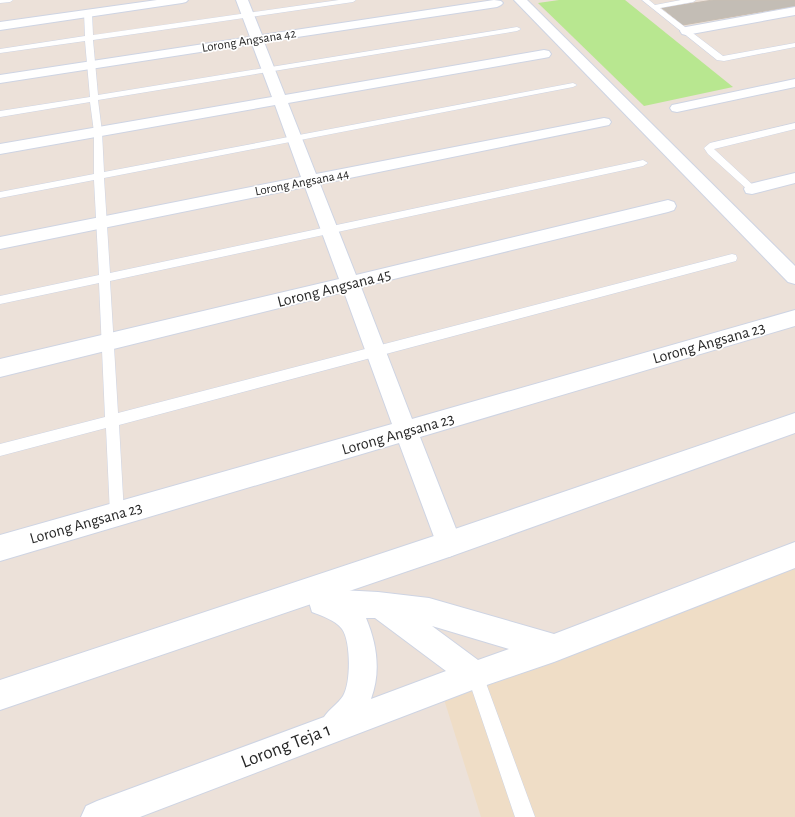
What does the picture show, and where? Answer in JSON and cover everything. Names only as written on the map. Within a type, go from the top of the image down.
[{"type":"street","points":[[0,26],[182,0]]},
{"type":"street","points":[[523,0],[795,277]]},
{"type":"street","name":"Lorong Angsana 42","points":[[0,79],[497,3]]},
{"type":"street","points":[[245,8],[449,544]]},
{"type":"street","points":[[686,31],[795,11]]},
{"type":"street","points":[[0,149],[544,54]]},
{"type":"street","points":[[677,108],[795,83]]},
{"type":"street","name":"Lorong Angsana 44","points":[[0,244],[604,122]]},
{"type":"street","points":[[752,189],[795,178]]},
{"type":"street","name":"Lorong Angsana 45","points":[[0,368],[668,206]]},
{"type":"street","name":"Lorong Angsana 23","points":[[0,548],[795,318]]},
{"type":"street","points":[[0,695],[310,598],[449,544],[795,422]]},
{"type":"street","name":"Lorong Teja 1","points":[[97,817],[475,675],[554,648],[795,555]]},
{"type":"street","points":[[310,598],[429,612],[554,648]]},
{"type":"street","points":[[310,598],[343,613],[357,628],[362,663],[360,686],[355,704],[332,729]]},
{"type":"street","points":[[378,605],[475,675]]},
{"type":"lane","points":[[0,1],[10,0]]},
{"type":"lane","points":[[0,51],[89,38],[245,8],[353,0]]},
{"type":"lane","points":[[645,0],[724,59],[795,45]]},
{"type":"lane","points":[[654,7],[693,0]]},
{"type":"lane","points":[[88,13],[90,66],[98,132],[117,514]]},
{"type":"lane","points":[[0,114],[269,71],[517,29]]},
{"type":"lane","points":[[0,195],[572,85]]},
{"type":"lane","points":[[752,189],[711,152],[709,148],[713,145],[795,126]]},
{"type":"lane","points":[[0,300],[643,163]]},
{"type":"lane","points":[[0,450],[732,258]]},
{"type":"lane","points":[[475,675],[525,817]]},
{"type":"shaded area","points":[[795,557],[795,817],[481,817],[442,693]]},
{"type":"green space","points":[[559,0],[625,0],[733,87],[644,106],[538,3]]},
{"type":"building","points":[[713,0],[795,0],[795,6],[683,25],[662,8]]}]
